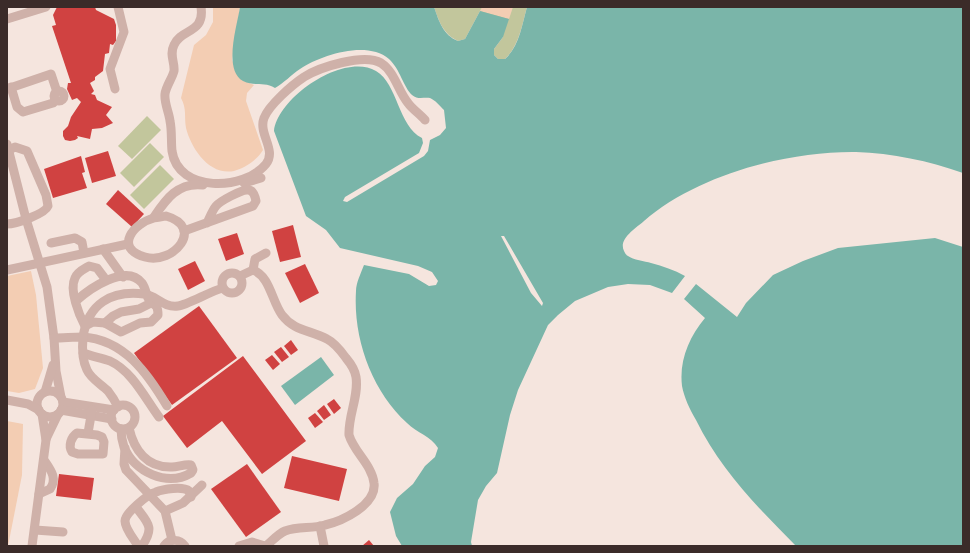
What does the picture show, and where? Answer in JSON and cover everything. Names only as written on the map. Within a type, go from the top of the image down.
[{"type":"lane","points":[[7,19],[46,7]]},
{"type":"lane","points":[[115,89],[110,69],[124,32],[118,7]]},
{"type":"lane","points":[[202,7],[201,19],[197,26],[191,32],[178,39],[173,47],[171,55],[174,72],[165,97],[170,121],[173,156],[179,166],[195,182],[226,188],[249,179],[261,178]]},
{"type":"lane","points":[[249,179],[261,169],[269,158],[270,153],[263,126],[267,112],[304,77],[329,66],[365,60],[380,63],[385,66],[393,77],[408,104],[425,120]]},
{"type":"lane","points":[[51,74],[56,96],[54,103],[23,112],[17,107],[9,88],[51,74]]},
{"type":"lane","points":[[7,224],[26,219],[43,213],[46,210],[48,202],[27,151],[19,147],[8,148],[26,219],[47,287],[54,338],[54,360],[61,406],[46,440]]},
{"type":"lane","points":[[154,218],[166,216],[173,218],[181,224],[185,237],[181,245],[165,256],[145,257],[132,250],[128,244],[128,238],[132,232],[154,218],[172,193],[195,182]]},
{"type":"lane","points":[[184,231],[253,206],[256,201],[255,196],[251,191],[247,190],[221,201],[212,211],[207,222]]},
{"type":"lane","points":[[51,243],[75,238],[82,242],[84,253]]},
{"type":"lane","points":[[7,270],[128,244]]},
{"type":"lane","points":[[103,249],[122,277]]},
{"type":"lane","points":[[253,270],[258,256],[266,253]]},
{"type":"lane","points":[[85,326],[78,313],[73,283],[78,273],[89,266],[94,266],[101,272],[106,280]]},
{"type":"lane","points":[[239,546],[252,542],[266,546],[284,532],[320,526],[344,518],[365,505],[374,492],[375,484],[372,475],[351,441],[349,435],[357,378],[351,365],[328,339],[301,330],[287,320],[275,305],[263,277],[258,272],[253,270],[240,276]]},
{"type":"lane","points":[[229,273],[235,273],[240,276],[242,286],[236,292],[231,293],[223,288],[222,282],[224,276],[229,273]]},
{"type":"lane","points":[[76,301],[87,291],[106,280],[129,276],[137,279],[142,284],[149,298],[158,309],[158,315],[151,322],[140,323],[121,332],[105,323],[92,322],[85,326]]},
{"type":"lane","points":[[125,428],[116,426],[115,412],[108,391],[87,372],[82,354],[83,337],[85,326],[91,313],[103,301],[123,294],[149,298],[178,306],[223,288]]},
{"type":"lane","points":[[140,323],[137,315],[139,309],[149,298]]},
{"type":"lane","points":[[105,323],[113,316],[121,312],[139,309]]},
{"type":"lane","points":[[54,338],[83,337],[104,342],[122,350],[137,363],[151,379],[167,406]]},
{"type":"lane","points":[[82,354],[110,362],[122,369],[133,380],[159,417]]},
{"type":"lane","points":[[32,546],[46,440],[37,402],[43,393],[54,360]]},
{"type":"lane","points":[[11,400],[54,392],[61,406]]},
{"type":"lane","points":[[11,400],[28,404],[50,417],[61,406]]},
{"type":"lane","points":[[61,406],[115,412],[128,406],[135,414],[135,420],[125,428]]},
{"type":"lane","points":[[88,434],[92,410]]},
{"type":"lane","points":[[125,428],[125,448],[123,458],[126,470],[165,512],[168,543],[178,540],[185,546]]},
{"type":"lane","points":[[125,428],[134,446],[144,458],[160,466],[170,468],[191,465],[193,470],[189,474],[171,478],[153,475],[138,466],[125,448]]},
{"type":"lane","points":[[39,494],[50,489],[54,480],[53,475],[44,460]]},
{"type":"lane","points":[[165,512],[191,497],[202,485]]},
{"type":"lane","points":[[138,546],[125,524],[127,515],[136,506],[149,495],[159,491],[184,488],[189,491],[191,497]]},
{"type":"lane","points":[[136,506],[149,525],[149,535],[142,546]]},
{"type":"lane","points":[[320,526],[324,546]]},
{"type":"lane","points":[[35,530],[63,532]]},
{"type":"green space","points":[[434,7],[527,7],[514,48],[505,59],[498,59],[494,55],[494,49],[503,37],[480,11],[465,39],[458,41],[445,31]]},
{"type":"green space","points":[[147,116],[161,130],[132,159],[118,146]]},
{"type":"green space","points":[[150,143],[164,157],[134,187],[120,173]]},
{"type":"green space","points":[[160,165],[174,179],[144,209],[130,195]]},
{"type":"sand","points":[[213,7],[240,7],[232,60],[242,80],[254,85],[247,93],[246,101],[263,150],[250,163],[234,171],[217,169],[202,159],[188,136],[185,109],[181,98],[194,45],[206,35],[213,22]]},
{"type":"sand","points":[[482,7],[513,7],[509,19],[480,11]]},
{"type":"sand","points":[[31,271],[36,295],[43,368],[35,389],[19,393],[7,391],[7,276]]},
{"type":"sand","points":[[7,421],[23,424],[22,475],[8,546]]},
{"type":"water","points":[[240,7],[434,7],[445,31],[458,41],[465,39],[480,11],[509,19],[503,37],[494,49],[494,55],[498,59],[505,59],[510,54],[517,42],[527,7],[963,7],[963,173],[924,161],[870,153],[829,153],[801,156],[773,161],[716,179],[665,205],[629,234],[623,242],[623,247],[627,256],[664,267],[685,276],[672,293],[650,285],[628,284],[608,287],[575,301],[558,315],[548,325],[518,390],[510,415],[497,473],[486,486],[478,500],[471,542],[472,546],[402,546],[396,536],[390,512],[397,498],[413,484],[425,466],[435,457],[438,448],[432,440],[407,423],[384,396],[375,380],[367,363],[358,327],[356,288],[364,265],[409,274],[429,286],[436,285],[438,281],[432,272],[418,266],[340,248],[326,230],[306,216],[274,131],[278,118],[287,105],[314,81],[331,73],[347,68],[363,67],[376,71],[383,77],[389,85],[408,124],[414,132],[422,138],[423,143],[419,153],[345,197],[343,201],[347,202],[424,156],[428,151],[430,140],[440,135],[446,128],[444,110],[430,98],[414,97],[409,92],[393,63],[380,53],[369,51],[357,50],[344,52],[320,59],[300,69],[275,88],[267,85],[252,84],[243,81],[237,75],[232,58],[234,36]],"holes":[[[501,236],[504,236],[543,303],[542,306],[531,293]]]},
{"type":"water","points":[[935,238],[963,247],[963,546],[796,546],[754,502],[728,471],[716,455],[689,408],[682,386],[682,368],[686,350],[690,341],[699,325],[705,318],[684,299],[696,284],[737,317],[746,303],[773,275],[803,261],[838,248]]},
{"type":"water","points":[[321,357],[334,375],[295,405],[281,386]]},
{"type":"building","points":[[57,7],[95,7],[96,10],[114,19],[116,25],[116,41],[113,45],[110,44],[109,53],[105,54],[103,71],[90,83],[94,91],[91,94],[95,95],[97,100],[112,107],[106,115],[113,123],[102,128],[92,129],[90,139],[77,136],[78,138],[70,141],[65,140],[63,136],[63,131],[68,126],[71,117],[81,102],[77,98],[72,100],[67,89],[68,83],[71,83],[52,26],[56,25],[53,15]]},
{"type":"building","points":[[108,151],[116,176],[92,183],[85,158]]},
{"type":"building","points":[[81,156],[85,172],[82,173],[87,188],[53,198],[44,169]]},
{"type":"building","points":[[118,190],[144,214],[132,227],[106,204]]},
{"type":"building","points":[[293,225],[301,257],[280,262],[272,231]]},
{"type":"building","points":[[237,233],[244,254],[226,261],[218,239]]},
{"type":"building","points":[[195,261],[205,281],[188,290],[178,269]]},
{"type":"building","points":[[305,264],[319,293],[300,303],[285,273]]},
{"type":"building","points":[[199,306],[237,358],[172,405],[134,353]]},
{"type":"building","points":[[291,340],[298,350],[291,355],[284,346]]},
{"type":"building","points":[[281,347],[289,357],[282,362],[274,352]]},
{"type":"building","points":[[272,355],[280,364],[273,370],[265,360]]},
{"type":"building","points":[[243,356],[306,441],[262,474],[222,421],[187,448],[163,416]]},
{"type":"building","points":[[334,399],[341,408],[334,414],[327,404]]},
{"type":"building","points":[[324,405],[331,415],[324,420],[317,411]]},
{"type":"building","points":[[315,413],[323,422],[315,428],[308,418]]},
{"type":"building","points":[[292,456],[347,469],[339,501],[284,488]]},
{"type":"building","points":[[247,464],[281,512],[246,537],[211,489]]},
{"type":"building","points":[[59,474],[94,478],[91,500],[56,496]]},
{"type":"building","points":[[369,540],[374,546],[362,546]]}]
